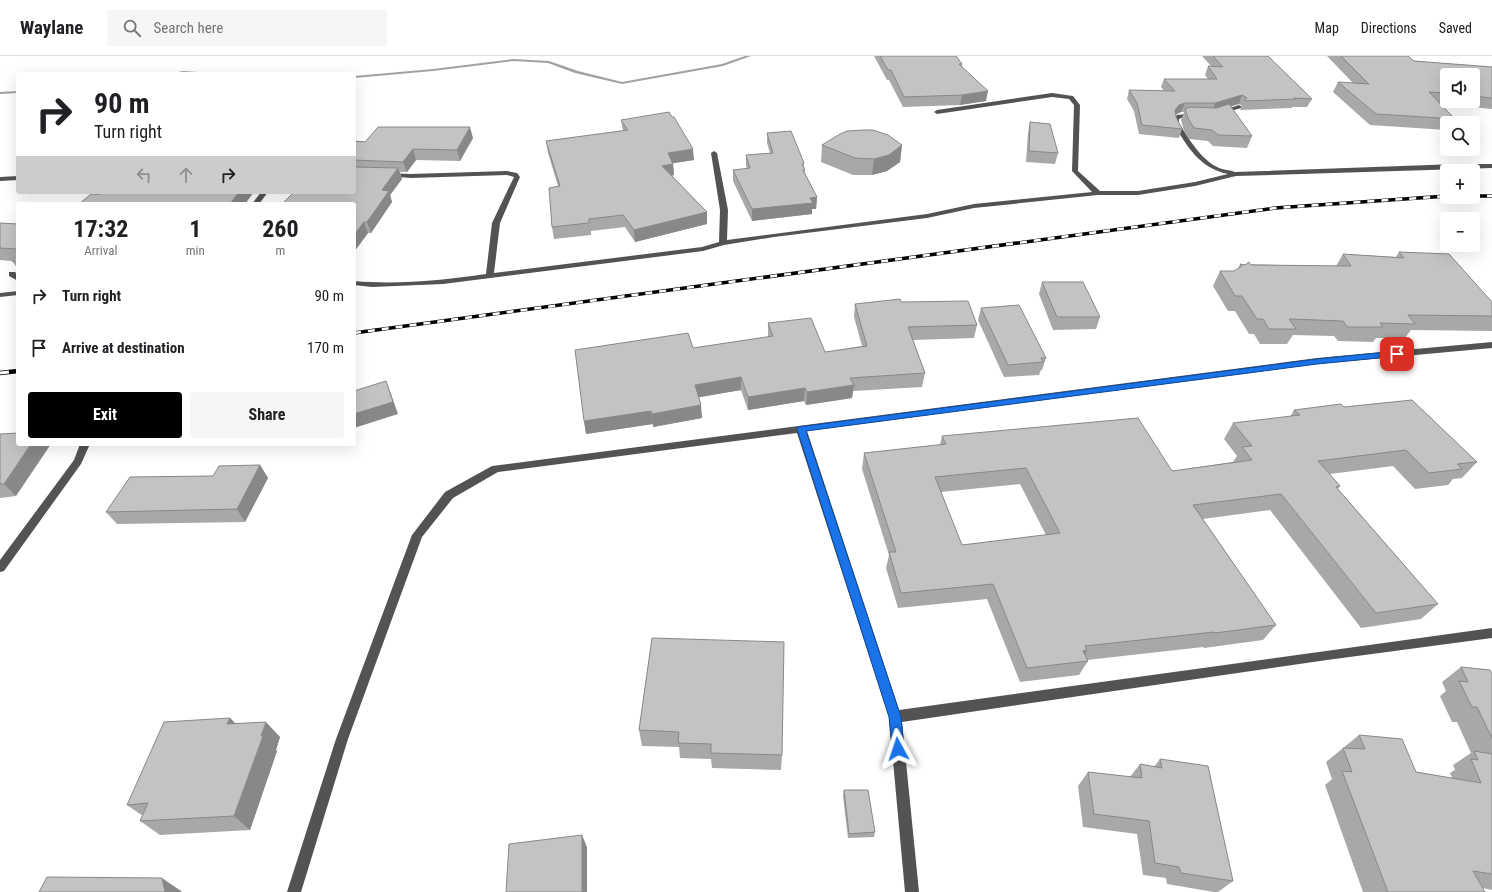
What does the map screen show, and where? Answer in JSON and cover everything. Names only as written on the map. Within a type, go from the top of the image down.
[{"type":"street","points":[[937,112],[1052,95],[1071,97],[1077,105],[1075,171],[1098,193]]},
{"type":"street","points":[[1236,174],[1218,170],[1209,165],[1189,145],[1176,123],[1179,116],[1186,114],[1208,115],[1239,108]]},
{"type":"street","points":[[714,154],[724,210],[723,243]]},
{"type":"street","points":[[356,283],[372,285],[443,282],[490,275],[598,263],[703,248],[723,243],[782,234],[927,216],[974,206],[1098,193],[1138,192],[1195,184],[1236,174],[1315,170],[1492,166]]},
{"type":"street","points":[[382,175],[411,176],[507,172],[515,174],[518,177],[496,223],[490,275]]},
{"type":"street","points":[[0,179],[16,178]]},
{"type":"street","points":[[257,202],[263,194]]},
{"type":"street","points":[[0,295],[16,293]]},
{"type":"street","points":[[294,892],[342,739],[417,534],[449,495],[496,469],[1317,361],[1492,345]]},
{"type":"street","points":[[801,429],[895,717],[912,892]]},
{"type":"street","points":[[0,568],[5,553],[78,461],[84,446]]},
{"type":"street","points":[[895,717],[1319,656],[1492,633]]},
{"type":"building","points":[[880,56],[956,56],[962,64],[959,64],[988,91],[962,95],[904,97],[891,70],[888,70]]},
{"type":"building","points":[[1213,56],[1268,56],[1312,99],[1294,98],[1296,99],[1244,101],[1247,98],[1242,95],[1215,103],[1185,103],[1179,105],[1175,110],[1176,117],[1182,129],[1142,125],[1137,103],[1129,90],[1175,91],[1164,79],[1217,79],[1208,66],[1223,67]]},
{"type":"building","points":[[1341,56],[1408,56],[1414,61],[1492,67],[1492,98],[1480,97],[1480,68],[1440,68],[1440,93],[1429,92],[1440,103],[1440,108],[1444,108],[1452,116],[1440,116],[1440,118],[1376,114],[1338,82],[1369,84]]},
{"type":"building","points":[[1229,104],[1252,136],[1218,135],[1212,130],[1194,128],[1185,109],[1190,107],[1216,108]]},
{"type":"building","points":[[669,112],[672,117],[674,117],[693,149],[668,153],[673,164],[662,166],[707,212],[634,230],[623,215],[589,219],[589,223],[552,227],[549,188],[560,186],[546,141],[628,130],[621,120]]},
{"type":"building","points":[[1030,122],[1050,124],[1058,153],[1029,151]]},
{"type":"building","points":[[378,127],[470,127],[457,150],[413,149],[403,162],[356,160],[356,141],[365,142]]},
{"type":"building","points":[[873,130],[888,135],[902,145],[889,155],[874,159],[855,158],[822,145],[847,131]]},
{"type":"building","points":[[791,131],[804,163],[802,164],[805,170],[803,170],[817,197],[810,198],[813,203],[752,209],[733,170],[750,168],[746,155],[773,153],[767,133]]},
{"type":"building","points":[[356,167],[398,168],[382,190],[389,191],[367,222],[364,222],[356,232],[356,202],[284,202],[292,194],[356,194]]},
{"type":"building","points":[[91,194],[238,194],[232,202],[81,202]]},
{"type":"building","points":[[0,223],[16,224],[16,249],[0,248]]},
{"type":"building","points":[[1399,252],[1449,254],[1492,302],[1492,316],[1408,315],[1415,324],[1380,323],[1383,327],[1347,327],[1343,321],[1289,319],[1296,329],[1269,329],[1263,319],[1257,319],[1242,296],[1235,296],[1220,271],[1234,271],[1242,266],[1240,264],[1245,265],[1249,262],[1251,265],[1351,266],[1343,254],[1404,258]]},
{"type":"building","points":[[1042,282],[1083,282],[1100,317],[1057,317]]},
{"type":"building","points":[[900,299],[901,302],[968,301],[977,325],[908,327],[925,373],[850,378],[854,385],[807,392],[805,388],[748,397],[741,377],[695,385],[701,405],[652,414],[651,411],[584,421],[575,350],[688,333],[693,348],[773,336],[768,323],[811,318],[825,352],[867,346],[855,304]]},
{"type":"building","points":[[1019,305],[1046,358],[1041,358],[1043,362],[1008,365],[981,308]]},
{"type":"building","points":[[386,381],[393,402],[356,413],[356,390]]},
{"type":"building","points":[[1412,400],[1477,462],[1457,464],[1462,469],[1429,473],[1406,450],[1318,461],[1340,486],[1336,487],[1438,604],[1376,613],[1281,494],[1193,505],[1276,625],[1215,633],[1085,646],[1087,650],[1083,651],[1088,661],[1027,668],[993,584],[901,593],[889,552],[896,552],[864,453],[946,444],[942,436],[1138,418],[1172,471],[1252,460],[1242,447],[1252,446],[1233,423],[1300,415],[1294,410],[1341,404],[1344,407]],"holes":[[[1026,468],[1060,533],[962,545],[935,477]]]},
{"type":"building","points":[[16,433],[16,446],[30,446],[4,484],[0,484],[0,434]]},
{"type":"building","points":[[260,465],[237,509],[106,512],[130,477],[213,476],[219,466]]},
{"type":"building","points":[[652,638],[784,642],[782,755],[711,753],[711,744],[678,743],[679,732],[639,730]]},
{"type":"building","points":[[1461,667],[1490,670],[1492,674],[1492,738],[1477,707],[1472,707],[1459,681],[1468,682]]},
{"type":"building","points":[[230,718],[227,724],[266,722],[261,736],[263,736],[234,816],[140,821],[148,803],[127,805],[164,722]]},
{"type":"building","points":[[1359,735],[1402,739],[1416,772],[1481,783],[1471,759],[1478,760],[1474,751],[1492,754],[1492,874],[1473,871],[1485,892],[1388,892],[1342,771],[1352,772],[1343,748],[1365,749]]},
{"type":"building","points":[[1160,759],[1208,766],[1233,881],[1181,873],[1179,867],[1155,863],[1149,821],[1094,814],[1088,772],[1142,778],[1140,764],[1162,768]]},
{"type":"building","points":[[844,790],[868,790],[875,832],[849,834]]},
{"type":"building","points":[[582,835],[582,892],[506,892],[509,844]]},
{"type":"building","points":[[47,877],[162,878],[165,892],[39,892]]},
{"type":"waterway","points":[[356,77],[433,70],[513,60],[549,62],[577,72],[622,83],[723,65],[749,56]]},
{"type":"waterway","points":[[0,93],[16,92]]},
{"type":"railway","points":[[356,333],[1275,208],[1440,196]]},
{"type":"railway","points":[[1480,196],[1492,196]]},
{"type":"railway","points":[[0,373],[16,371]]},
{"type":"route","points":[[898,749],[895,717],[801,429],[1317,361],[1397,354]]}]
